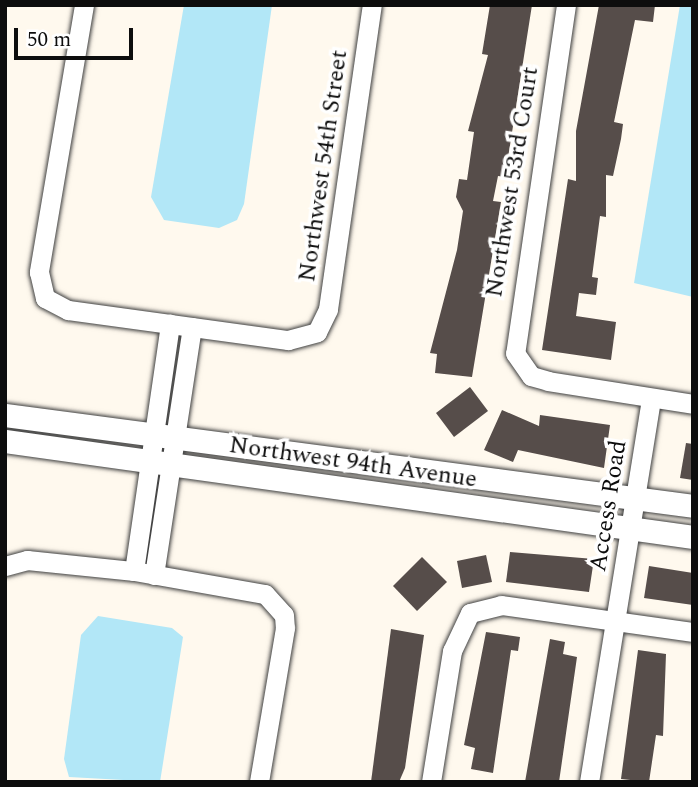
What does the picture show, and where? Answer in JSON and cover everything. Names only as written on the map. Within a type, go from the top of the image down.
[{"type":"street","points":[[84,5],[38,272],[45,298],[68,310],[192,327],[162,463],[154,575]]},
{"type":"street","name":"Northwest 54th Street","points":[[192,327],[288,340],[317,332],[328,309],[372,5]]},
{"type":"street","name":"Northwest 53rd Court","points":[[566,5],[514,335],[520,365],[548,381],[651,399]]},
{"type":"street","points":[[166,437],[170,324]]},
{"type":"street","points":[[651,399],[693,404]]},
{"type":"street","name":"Access Road","points":[[589,782],[651,399]]},
{"type":"street","name":"Northwest 94th Avenue","points":[[5,415],[693,506]]},
{"type":"street","name":"Northwest 94th Avenue","points":[[5,441],[693,537]]},
{"type":"street","points":[[134,571],[162,463]]},
{"type":"street","points":[[5,566],[27,560],[134,571],[265,594],[274,603],[285,628],[259,782]]},
{"type":"street","points":[[431,782],[452,651],[470,613],[501,605],[693,632]]},
{"type":"water","points":[[184,5],[272,5],[244,204],[237,220],[219,228],[164,220],[151,197]]},
{"type":"water","points":[[680,5],[693,5],[693,297],[634,283]]},
{"type":"water","points":[[98,616],[172,628],[183,637],[160,782],[69,777],[64,759],[81,635]]},
{"type":"building","points":[[490,5],[532,5],[505,177],[498,176],[493,201],[501,202],[472,377],[435,373],[437,354],[430,353],[457,250],[463,211],[456,197],[459,179],[467,180],[474,132],[468,131],[488,55],[482,54]]},
{"type":"building","points":[[599,5],[655,5],[653,22],[635,20],[614,122],[623,124],[621,139],[613,176],[606,175],[606,217],[600,216],[592,277],[598,278],[596,295],[579,293],[576,316],[616,322],[611,360],[542,350],[568,179],[576,181],[576,131]]},
{"type":"building","points":[[470,387],[488,411],[454,437],[436,413]]},
{"type":"building","points":[[502,410],[539,426],[540,415],[610,425],[604,468],[518,450],[513,462],[484,450]]},
{"type":"building","points":[[686,443],[693,444],[693,480],[680,478]]},
{"type":"building","points":[[510,552],[594,559],[589,592],[506,582]]},
{"type":"building","points":[[486,555],[492,582],[462,588],[457,561]]},
{"type":"building","points":[[422,557],[447,582],[417,611],[393,586]]},
{"type":"building","points":[[649,566],[693,573],[693,605],[644,598]]},
{"type":"building","points":[[391,629],[424,635],[405,768],[399,782],[371,782]]},
{"type":"building","points":[[486,632],[520,637],[518,651],[511,650],[493,773],[471,769],[475,748],[464,745]]},
{"type":"building","points":[[550,639],[565,642],[563,654],[577,657],[559,782],[525,782]]},
{"type":"building","points":[[638,650],[666,654],[663,736],[656,735],[649,782],[621,779]]}]
